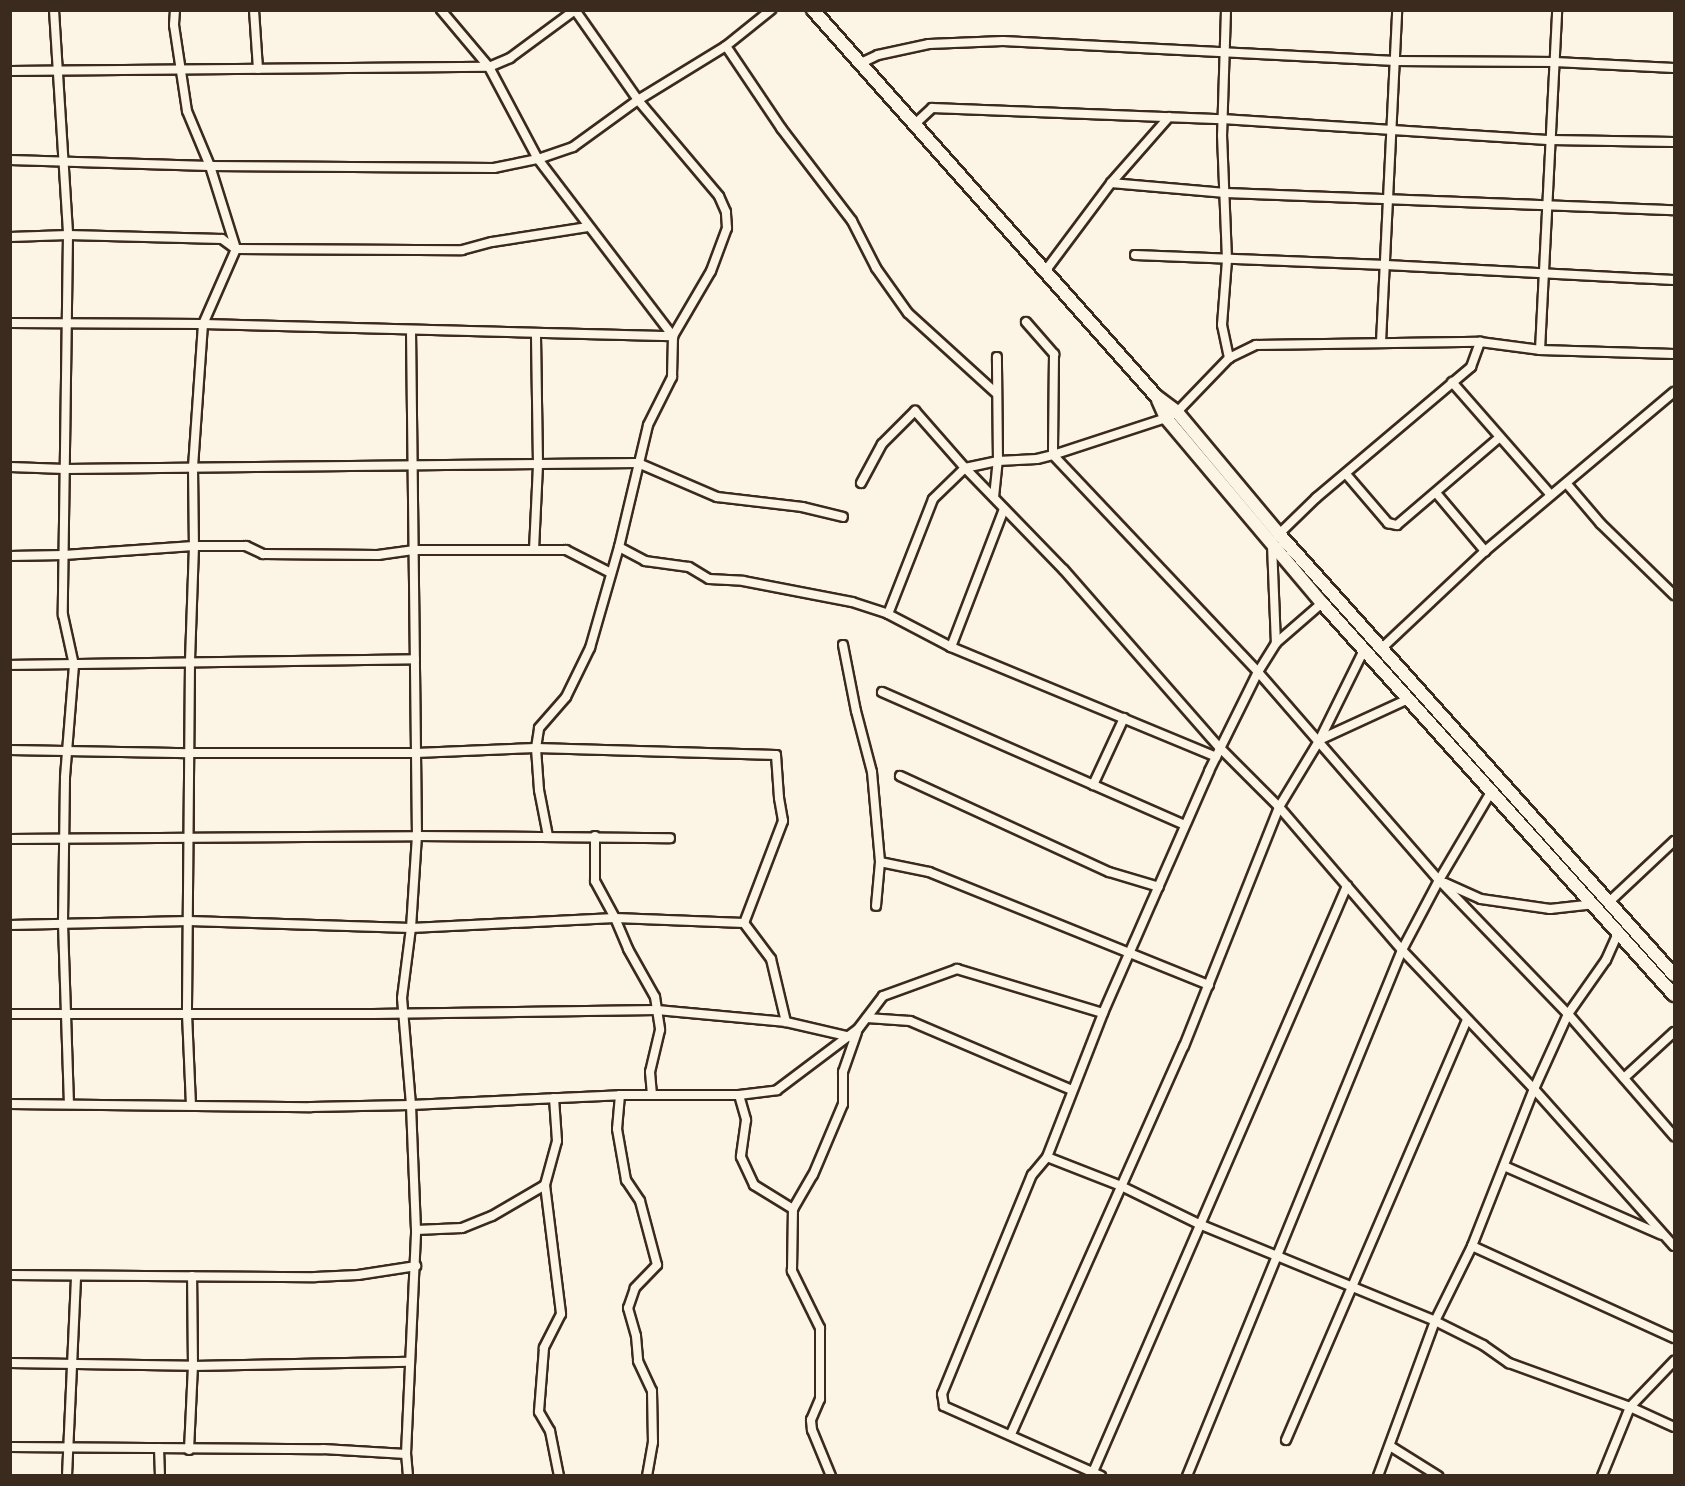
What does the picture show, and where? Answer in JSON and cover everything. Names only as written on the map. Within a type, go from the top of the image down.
[{"type":"main road","points":[[813,10],[916,123],[1156,396],[1272,545],[1322,603],[1674,995]]},
{"type":"main road","points":[[1171,415],[1674,975]]},
{"type":"street","points":[[54,10],[68,235],[63,615],[74,665],[65,778],[66,839],[63,924],[69,1104]]},
{"type":"street","points":[[175,10],[174,25],[187,111],[210,166],[236,249],[203,324],[193,468],[194,546],[190,663],[187,1014],[190,1105]]},
{"type":"street","points":[[254,10],[258,69]]},
{"type":"street","points":[[441,10],[489,67],[538,159],[558,182],[588,227],[633,281],[673,336]]},
{"type":"street","points":[[10,160],[210,166],[494,168],[538,159],[573,147],[638,100],[726,46],[771,10]]},
{"type":"street","points":[[1226,10],[1222,119],[1227,260],[1222,325],[1228,358]]},
{"type":"street","points":[[1381,342],[1396,10]]},
{"type":"street","points":[[1540,350],[1557,10]]},
{"type":"street","points":[[10,70],[489,67],[510,58],[575,11],[638,100],[719,196],[726,212],[727,228],[711,271],[673,336],[672,377],[648,425],[619,547],[609,572],[590,648],[566,697],[539,728],[536,748],[539,790],[548,836]]},
{"type":"street","points":[[861,63],[878,55],[929,44],[1003,41],[1225,50],[1395,61],[1555,62],[1674,68]]},
{"type":"street","points":[[726,46],[781,128],[852,221],[876,268],[908,314],[997,394]]},
{"type":"street","points":[[916,123],[932,108],[1222,119],[1392,128],[1551,140],[1674,142]]},
{"type":"street","points":[[1046,270],[1111,183],[1169,117]]},
{"type":"street","points":[[1111,183],[1226,193],[1674,210]]},
{"type":"street","points":[[10,237],[68,235],[222,239],[236,249],[462,250],[492,242],[588,227]]},
{"type":"street","points":[[1135,255],[1386,264],[1674,280]]},
{"type":"street","points":[[1026,322],[1054,354],[1053,455],[1258,672],[1439,880],[1568,1014],[1674,1136]]},
{"type":"street","points":[[10,323],[203,324],[673,336]]},
{"type":"street","points":[[408,1476],[406,1454],[416,1266],[411,1106],[402,998],[411,928],[417,836],[416,550],[412,466],[411,331]]},
{"type":"street","points":[[534,550],[538,464],[536,334]]},
{"type":"street","points":[[1279,534],[1471,366],[1476,358],[1480,342]]},
{"type":"street","points":[[888,614],[933,499],[965,468],[998,461],[1037,459],[1053,455],[1171,415],[1228,358],[1256,345],[1480,342],[1540,350],[1674,354]]},
{"type":"street","points":[[994,497],[998,461],[997,357]]},
{"type":"street","points":[[1452,382],[1551,495]]},
{"type":"street","points":[[1382,648],[1485,551],[1674,392]]},
{"type":"street","points":[[861,483],[882,444],[915,411],[965,468],[1064,570],[1220,748],[1279,807],[1402,950],[1534,1089],[1674,1246]]},
{"type":"street","points":[[1346,474],[1388,523],[1397,525],[1437,494],[1500,437]]},
{"type":"street","points":[[10,467],[65,469],[638,464],[717,497],[802,507],[843,517]]},
{"type":"street","points":[[1567,484],[1601,524],[1674,595]]},
{"type":"street","points":[[1437,494],[1485,551]]},
{"type":"street","points":[[951,647],[1004,509]]},
{"type":"street","points":[[1272,545],[1276,643]]},
{"type":"street","points":[[10,556],[64,555],[194,546],[246,546],[263,554],[378,555],[416,550],[566,550],[609,572]]},
{"type":"street","points":[[619,547],[645,561],[689,567],[709,579],[743,581],[849,601],[888,614],[951,647],[1216,757]]},
{"type":"street","points":[[1322,603],[1276,643],[1258,672],[1220,748],[1128,952],[1047,1157],[1032,1175],[942,1394],[944,1406],[1097,1474],[1199,1224],[1347,886]]},
{"type":"street","points":[[843,645],[856,711],[872,772],[880,862],[876,906]]},
{"type":"street","points":[[1011,1434],[1209,985],[1279,807],[1319,741],[1364,650]]},
{"type":"street","points":[[10,665],[415,659]]},
{"type":"street","points":[[882,692],[1185,825]]},
{"type":"street","points":[[1319,741],[1408,699]]},
{"type":"street","points":[[1093,785],[1124,718]]},
{"type":"street","points":[[10,750],[416,753],[536,748],[776,755],[778,798],[783,821],[744,923]]},
{"type":"street","points":[[900,776],[1109,872],[1159,887]]},
{"type":"street","points":[[1187,1476],[1402,950],[1439,880],[1491,792]]},
{"type":"street","points":[[10,839],[417,836],[670,838]]},
{"type":"street","points":[[595,836],[595,881],[615,918],[628,950],[655,997],[660,1030],[650,1072],[652,1095]]},
{"type":"street","points":[[1439,880],[1481,899],[1550,909],[1592,906],[1607,900],[1674,842]]},
{"type":"street","points":[[880,862],[929,872],[1209,985]]},
{"type":"street","points":[[10,925],[189,921],[411,928],[615,918],[744,923]]},
{"type":"street","points":[[1378,1476],[1435,1321],[1472,1246],[1534,1089],[1568,1014],[1606,960],[1626,920]]},
{"type":"street","points":[[744,923],[771,959],[786,1022]]},
{"type":"street","points":[[10,1104],[411,1106],[620,1095],[739,1095],[777,1090],[852,1037],[883,996],[957,969],[1103,1013]]},
{"type":"street","points":[[10,1014],[657,1010],[786,1022],[852,1037]]},
{"type":"street","points":[[867,1018],[910,1021],[1072,1090]]},
{"type":"street","points":[[1286,1440],[1467,1020]]},
{"type":"street","points":[[1624,1078],[1674,1032]]},
{"type":"street","points":[[831,1476],[812,1430],[811,1420],[820,1399],[820,1328],[792,1271],[793,1209],[813,1175],[843,1104],[843,1072],[852,1037]]},
{"type":"street","points":[[620,1095],[617,1129],[626,1180],[640,1201],[657,1265],[635,1288],[628,1308],[636,1336],[638,1361],[652,1391],[653,1442],[647,1476]]},
{"type":"street","points":[[739,1095],[746,1120],[741,1157],[754,1185],[793,1209]]},
{"type":"street","points":[[554,1098],[557,1141],[545,1185],[561,1314],[544,1348],[539,1412],[550,1431],[559,1476]]},
{"type":"street","points":[[1047,1157],[1121,1186],[1199,1224],[1277,1257],[1435,1321],[1483,1346],[1509,1363],[1630,1407],[1674,1427]]},
{"type":"street","points":[[1504,1166],[1665,1236]]},
{"type":"street","points":[[416,1230],[462,1228],[492,1216],[545,1185]]},
{"type":"street","points":[[1472,1246],[1674,1338]]},
{"type":"street","points":[[10,1275],[315,1277],[358,1275],[416,1266]]},
{"type":"street","points":[[67,1476],[76,1276]]},
{"type":"street","points":[[189,1450],[193,1366],[192,1276]]},
{"type":"street","points":[[1602,1476],[1630,1407],[1674,1361]]},
{"type":"street","points":[[10,1363],[193,1366],[411,1362]]},
{"type":"street","points":[[1390,1446],[1438,1476]]},
{"type":"street","points":[[10,1447],[189,1450],[323,1449],[406,1454]]},
{"type":"street","points":[[159,1448],[160,1476]]}]
